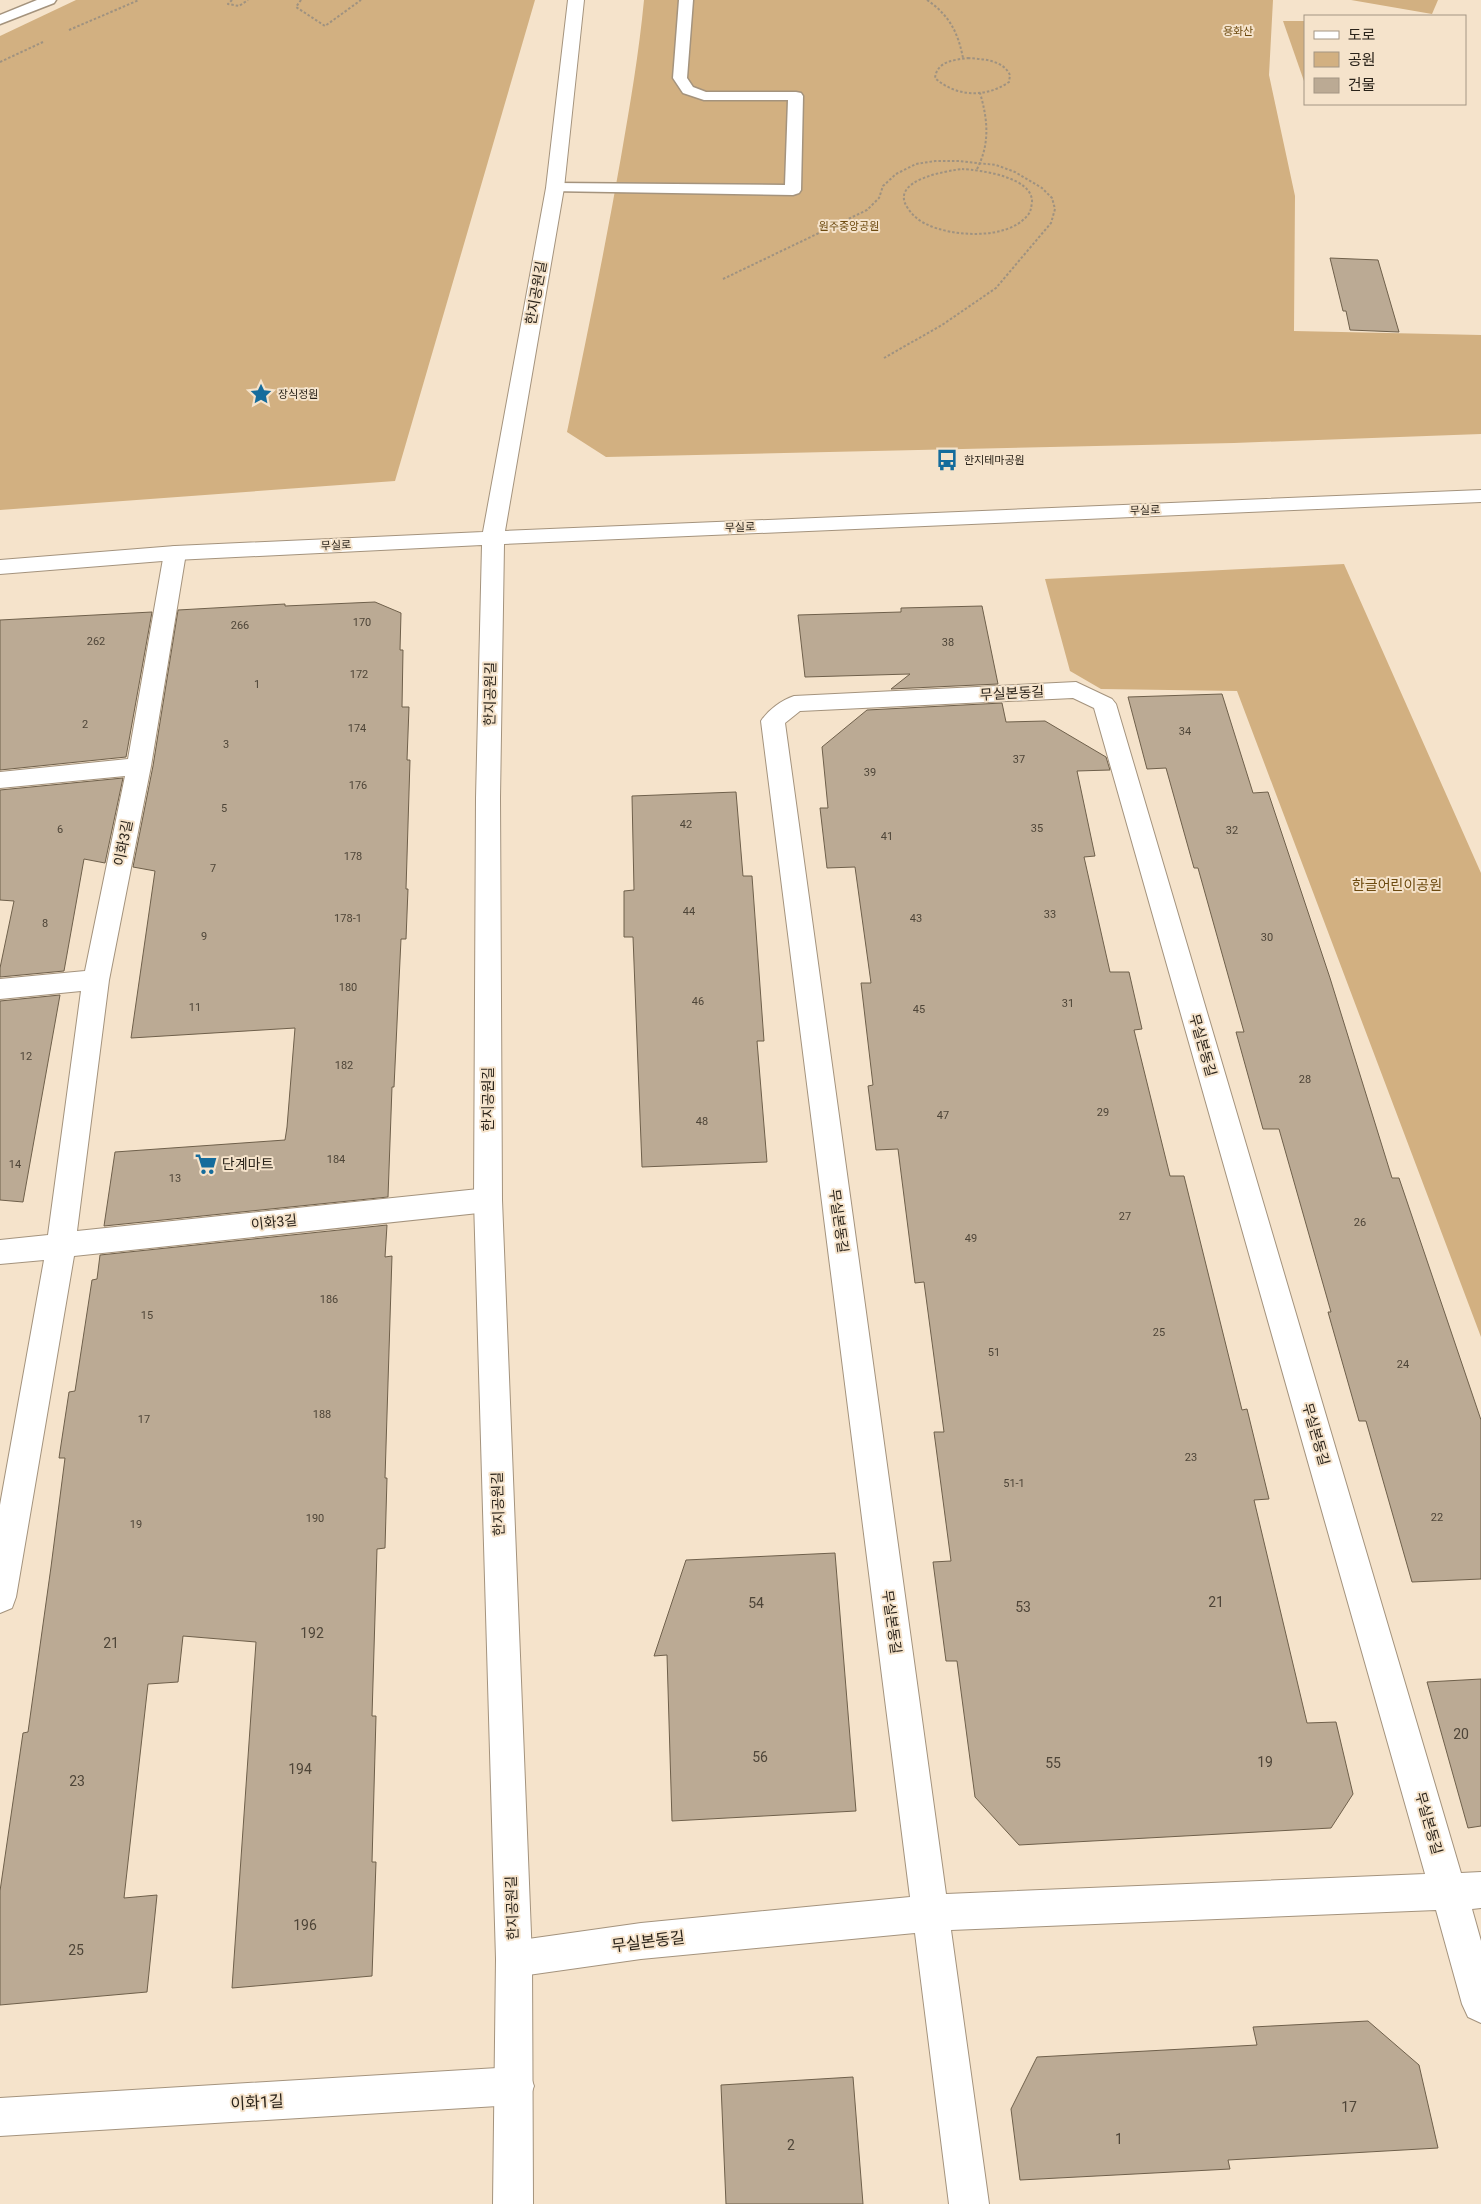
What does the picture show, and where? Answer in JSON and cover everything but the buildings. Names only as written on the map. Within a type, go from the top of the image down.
[{"type":"street","name":"한지공원길","points":[[513,2204],[515,2086],[514,1959],[488,1200],[488,798],[493,538],[555,188],[576,0]]},
{"type":"street","name":"무실로","points":[[0,567],[175,553],[1481,496]]},
{"type":"street","name":"이화3길","points":[[0,1596],[61,1245],[96,980],[139,766],[175,553]]},
{"type":"street","name":"무실본동길","points":[[968,2204],[773,721],[794,704],[1076,690],[1104,704],[1465,1891],[1481,2004]]},
{"type":"street","points":[[0,780],[139,766]]},
{"type":"street","points":[[0,989],[96,980]]},
{"type":"street","name":"이화3길","points":[[0,1252],[488,1200]]},
{"type":"street","points":[[931,1913],[1465,1891]]},
{"type":"street","name":"무실본동길","points":[[514,1959],[641,1941],[931,1913]]},
{"type":"street","name":"이화1길","points":[[0,2117],[515,2086]]},
{"type":"lane","points":[[0,20],[49,0]]},
{"type":"lane","points":[[555,188],[793,190],[796,96],[704,96],[688,90],[680,78],[686,0]]},
{"type":"path","points":[[232,0],[228,4],[239,6],[248,0]]},
{"type":"path","points":[[301,0],[296,7],[325,26],[360,0]]},
{"type":"path","points":[[927,0],[940,8],[950,19],[960,38],[962,58]]},
{"type":"path","points":[[962,58],[992,61],[1008,70],[1011,76],[1009,82],[1004,87],[980,93],[959,92],[948,88],[935,78],[938,66],[962,58]]},
{"type":"path","points":[[977,170],[982,162],[989,130],[980,93]]},
{"type":"path","points":[[723,279],[867,210],[878,198],[883,186],[896,174],[916,164],[935,161],[982,162],[1015,172],[1042,188],[1052,198],[1055,209],[1051,223],[996,288],[942,325],[884,358]]},
{"type":"path","points":[[977,170],[1001,175],[1017,182],[1028,191],[1032,202],[1031,212],[1022,222],[987,234],[964,234],[924,224],[911,214],[904,204],[905,192],[912,183],[925,176],[942,171],[977,170]]},
{"type":"green space","points":[[76,0],[535,0],[395,481],[0,510],[0,36]]},
{"type":"green space","name":"원주중앙공원","points":[[644,0],[1273,0],[1269,75],[1295,196],[1294,331],[1481,335],[1481,434],[1234,443],[606,457],[567,432],[615,191],[640,40]]},
{"type":"green space","points":[[1351,0],[1438,0],[1432,14]]},
{"type":"green space","points":[[1283,21],[1304,21],[1304,81]]},
{"type":"green space","name":"한글어린이공원","points":[[1344,564],[1481,873],[1481,1337],[1237,691],[1101,689],[1070,671],[1045,579]]},
{"type":"place","name":"장식정원","points":[[261,394]]},
{"type":"place","name":"한지테마공원","points":[[947,460]]},
{"type":"place","name":"단계마트","points":[[206,1164]]},
{"type":"park label","name":"용화산","points":[[1238,31]]}]
